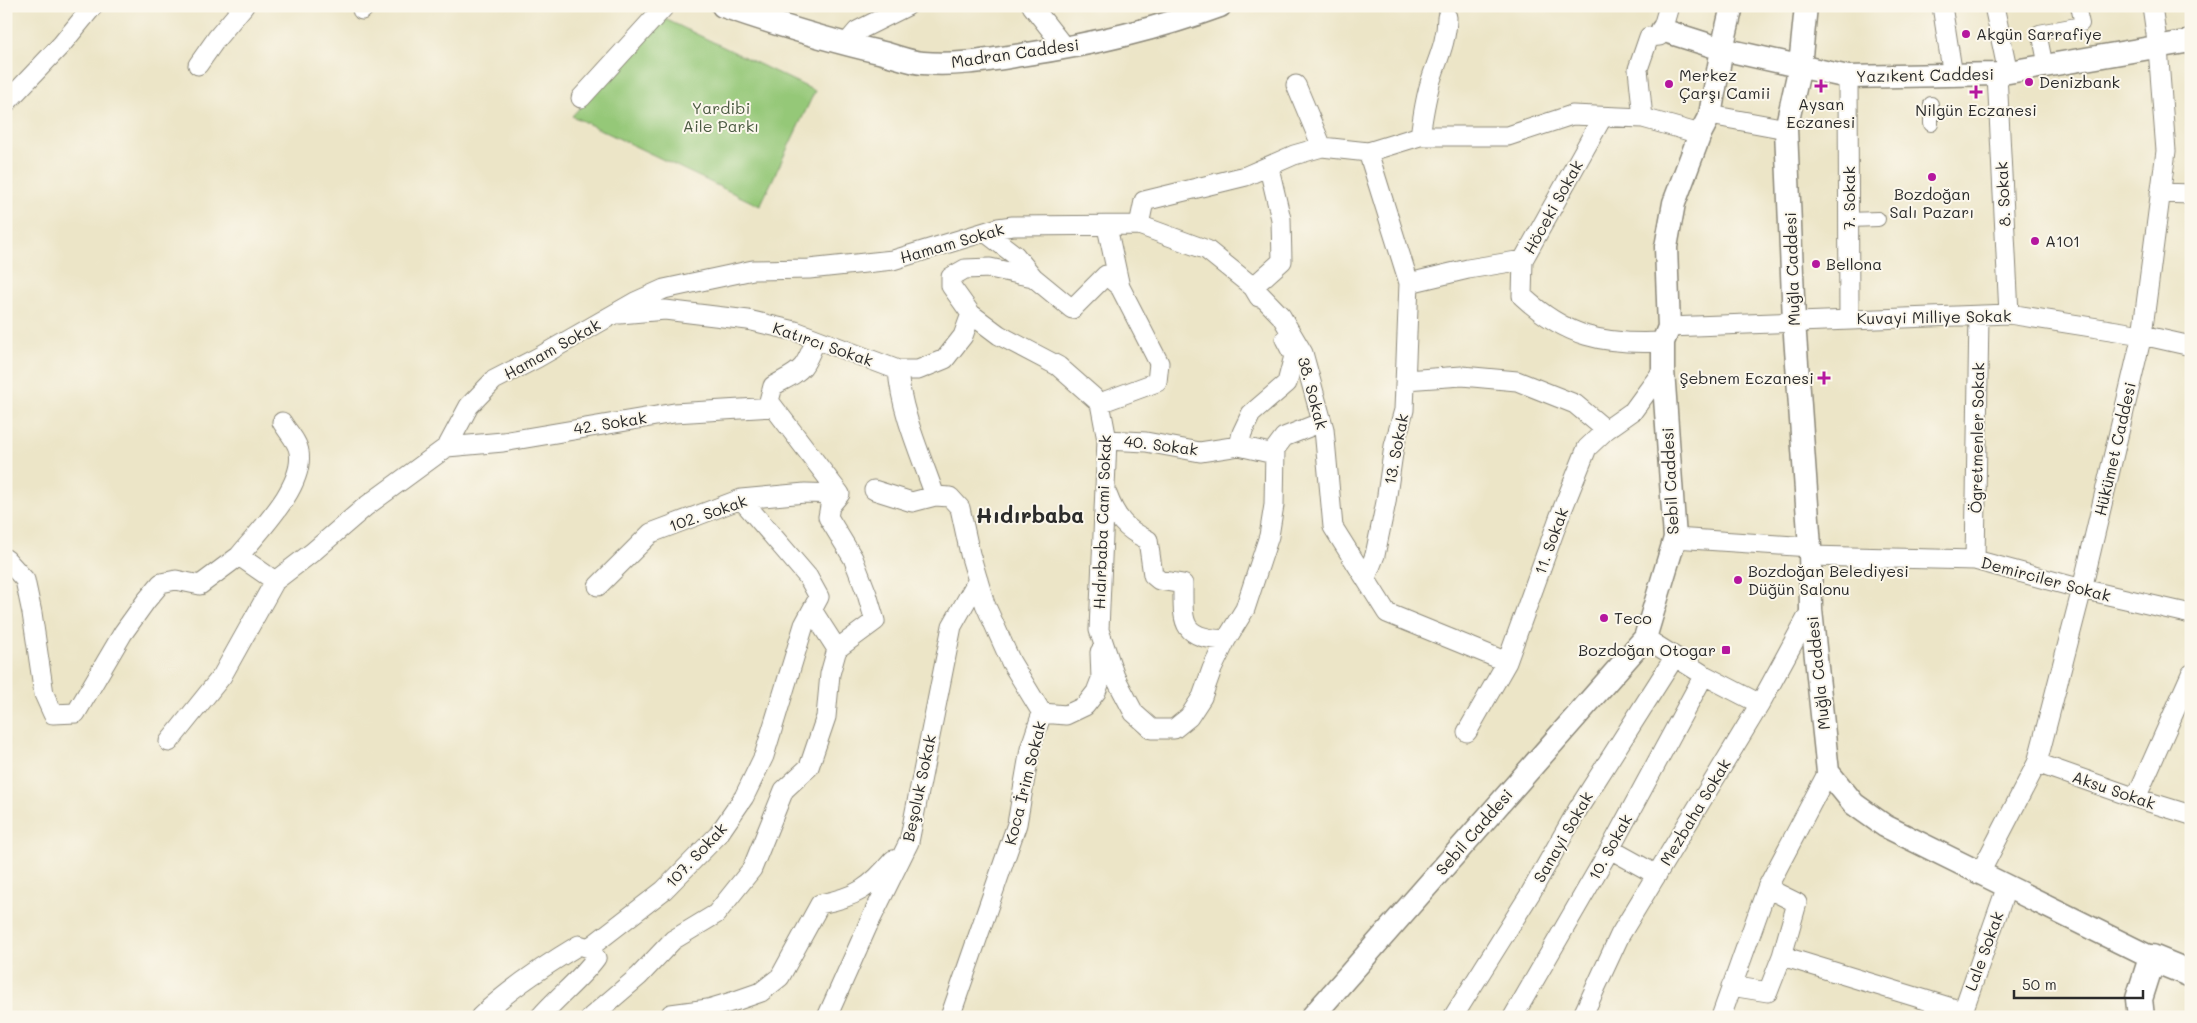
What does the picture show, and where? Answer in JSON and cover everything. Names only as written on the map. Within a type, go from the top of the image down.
[{"type":"main road","points":[[2141,1017],[2138,1000],[2152,958],[2191,974]]},
{"type":"street","points":[[6,103],[62,44],[93,6]]},
{"type":"street","points":[[198,65],[216,38],[244,6]]},
{"type":"street","points":[[581,98],[665,6]]},
{"type":"street","name":"Madran Caddesi","points":[[723,6],[793,31],[922,63],[958,63],[1065,48],[1175,23],[1220,6]]},
{"type":"street","points":[[1032,6],[1065,48]]},
{"type":"street","points":[[1643,118],[1638,69],[1648,37],[1659,36],[1669,6]]},
{"type":"street","name":"Sebil Caddesi","points":[[1312,1017],[1645,638],[1674,538],[1663,370],[1666,335],[1668,238],[1674,203],[1700,134],[1710,115],[1732,6]]},
{"type":"street","name":"Muğla Caddesi","points":[[1806,6],[1800,66],[1786,128],[1794,321],[1810,552],[1811,610],[1828,772]]},
{"type":"street","points":[[1942,6],[1953,76]]},
{"type":"street","name":"8. Sokak","points":[[1994,6],[2003,74],[2009,314]]},
{"type":"street","points":[[2046,66],[2039,32],[2082,24],[2078,6]]},
{"type":"street","name":"Hükümet Caddesi","points":[[1980,873],[2037,763],[2082,589],[2142,335],[2166,151],[2158,48],[2152,6]]},
{"type":"street","points":[[846,44],[857,31],[899,9]]},
{"type":"street","points":[[1420,136],[1424,102],[1445,40],[1447,17]]},
{"type":"street","name":"Yazıkent Caddesi","points":[[1662,30],[1722,49],[1848,77],[2003,74],[2191,41]]},
{"type":"street","name":"7. Sokak","points":[[1848,77],[1849,319]]},
{"type":"street","points":[[1296,85],[1322,147]]},
{"type":"street","points":[[1931,104],[1931,124]]},
{"type":"street","points":[[1139,225],[1144,200],[1246,176],[1294,155],[1322,147],[1368,152],[1420,136],[1508,136],[1572,115],[1602,118],[1643,118],[1700,134]]},
{"type":"street","points":[[1710,115],[1786,128]]},
{"type":"street","name":"Höceki Sokak","points":[[1602,118],[1523,260],[1522,296],[1543,316],[1587,337],[1614,342],[1794,321]]},
{"type":"street","name":"13. Sokak","points":[[1366,578],[1375,555],[1386,502],[1394,446],[1404,410],[1409,283],[1368,152]]},
{"type":"street","points":[[1239,446],[1250,414],[1286,383],[1294,356],[1278,326],[1252,287],[1282,261],[1281,219],[1268,168]]},
{"type":"street","points":[[2160,193],[2191,194]]},
{"type":"street","points":[[1849,220],[1878,219]]},
{"type":"street","name":"Hamam Sokak","points":[[275,581],[314,551],[365,507],[447,447],[469,406],[494,380],[617,314],[635,302],[664,289],[754,270],[818,269],[893,260],[985,232],[1013,226],[1107,227],[1139,225]]},
{"type":"street","name":"38. Sokak","points":[[1139,225],[1207,250],[1252,287],[1281,316],[1303,353],[1322,422],[1333,527],[1366,578]]},
{"type":"street","points":[[1033,277],[990,268],[965,268],[951,277],[951,286],[971,314],[999,335],[1058,366],[1100,403],[1157,382],[1160,363],[1120,287],[1107,227]]},
{"type":"street","points":[[985,232],[1015,255],[1033,277],[1072,309],[1106,275],[1120,287]]},
{"type":"street","points":[[1409,283],[1468,268],[1523,260]]},
{"type":"street","name":"Katırcı Sokak","points":[[617,314],[665,310],[748,320],[795,330],[898,370],[918,370],[945,359],[963,336],[971,314]]},
{"type":"street","name":"Kuvayi Milliye Sokak","points":[[1794,321],[2009,314],[2142,335],[2191,346]]},
{"type":"street","name":"Ögretmenler Sokak","points":[[1975,560],[1979,316]]},
{"type":"street","points":[[591,1017],[639,976],[673,940],[716,914],[752,869],[784,790],[809,767],[826,716],[830,674],[836,649],[875,621],[853,558],[828,517],[830,506],[840,494],[769,401],[773,386],[797,374],[806,363],[816,339]]},
{"type":"street","points":[[874,490],[912,502],[935,496],[905,410],[899,389],[898,370]]},
{"type":"street","name":"11. Sokak","points":[[1466,732],[1507,662],[1559,518],[1587,448],[1606,430],[1633,411],[1663,370]]},
{"type":"street","points":[[1405,380],[1462,376],[1517,381],[1575,404],[1606,430]]},
{"type":"street","name":"Hıdırbaba Cami Sokak","points":[[1100,403],[1107,440],[1099,630],[1115,677],[1134,713],[1152,729],[1174,728],[1189,717],[1202,697],[1212,669],[1226,640],[1246,609],[1269,536],[1274,505],[1274,454]]},
{"type":"street","name":"42. Sokak","points":[[447,447],[503,442],[674,413],[773,407]]},
{"type":"street","points":[[6,560],[25,580],[44,694],[53,714],[76,713],[124,633],[161,583],[176,580],[200,585],[239,556],[275,511],[290,489],[300,469],[299,450],[282,422]]},
{"type":"street","points":[[1274,454],[1275,449],[1284,437],[1322,422]]},
{"type":"street","name":"40. Sokak","points":[[1107,440],[1146,442],[1200,452],[1239,446],[1274,454]]},
{"type":"street","points":[[1106,491],[1114,513],[1127,528],[1148,540],[1153,575],[1159,580],[1183,584],[1183,614],[1187,628],[1204,639],[1226,640]]},
{"type":"street","name":"102. Sokak","points":[[598,586],[651,533],[741,499],[805,493],[840,494]]},
{"type":"street","name":"Koca İrim Sokak","points":[[935,496],[950,497],[960,508],[985,604],[1011,662],[1042,713],[1030,749],[1017,824],[950,1017]]},
{"type":"street","name":"107. Sokak","points":[[480,1017],[517,986],[557,958],[578,945],[589,948],[664,890],[718,835],[744,797],[764,756],[801,634],[819,596],[808,577],[741,499]]},
{"type":"street","name":"Demirciler Sokak","points":[[1674,538],[1810,552],[1975,560],[2082,589],[2191,614]]},
{"type":"street","points":[[169,742],[222,676],[275,581],[239,556]]},
{"type":"street","points":[[1366,578],[1387,614],[1507,662]]},
{"type":"street","name":"Beşoluk Sokak","points":[[827,1017],[868,925],[909,842],[952,626],[978,580]]},
{"type":"street","points":[[812,610],[836,649]]},
{"type":"street","name":"Mezbaha Sokak","points":[[1582,1017],[1620,936],[1760,704],[1811,610]]},
{"type":"street","points":[[1042,713],[1066,715],[1085,706],[1096,692],[1101,679],[1099,630]]},
{"type":"street","points":[[1645,638],[1674,658],[1760,704]]},
{"type":"street","name":"Sanayi Sokak","points":[[1453,1017],[1530,894],[1578,809],[1674,658]]},
{"type":"street","points":[[2136,798],[2191,674]]},
{"type":"street","name":"10. Sokak","points":[[1513,1017],[1610,849],[1704,675]]},
{"type":"street","name":"Aksu Sokak","points":[[2037,763],[2191,815]]},
{"type":"street","points":[[1722,1017],[1731,986],[1767,888],[1828,772],[1854,804],[1885,826],[2152,958]]},
{"type":"street","points":[[669,1017],[671,1014],[708,1010],[760,992],[780,977],[820,904],[858,893],[879,877],[909,842]]},
{"type":"street","points":[[1610,849],[1657,875]]},
{"type":"street","name":"Lale Sokak","points":[[1962,1014],[2007,886]]},
{"type":"street","points":[[1731,986],[1768,992],[1782,956],[1797,903],[1767,888]]},
{"type":"street","points":[[540,1017],[552,1002],[585,973],[596,958],[589,948]]},
{"type":"street","points":[[1782,956],[1962,1014]]},
{"type":"green space","name":"Yardibi Aile Parkı","points":[[663,18],[815,91],[760,206],[572,116]]},
{"type":"place","name":"Akgün Sarrafiye","points":[[1966,34]]},
{"type":"place","name":"Denizbank","points":[[2029,82]]},
{"type":"place","name":"Merkez Çarşı Camii","points":[[1669,84]]},
{"type":"place","name":"Aysan Eczanesi","points":[[1821,86]]},
{"type":"place","name":"Nilgün Eczanesi","points":[[1976,92]]},
{"type":"place","name":"Bozdoğan Salı Pazarı","points":[[1932,177]]},
{"type":"place","name":"A101","points":[[2035,241]]},
{"type":"place","name":"Bellona","points":[[1816,264]]},
{"type":"place","name":"Şebnem Eczanesi","points":[[1824,378]]},
{"type":"place","name":"Bozdoğan Belediyesi Düğün Salonu","points":[[1738,580]]},
{"type":"place","name":"Teco","points":[[1604,618]]},
{"type":"place","name":"Bozdoğan Otogar","points":[[1726,650]]},
{"type":"district","name":"Hıdırbaba","points":[[1030,516]]}]
